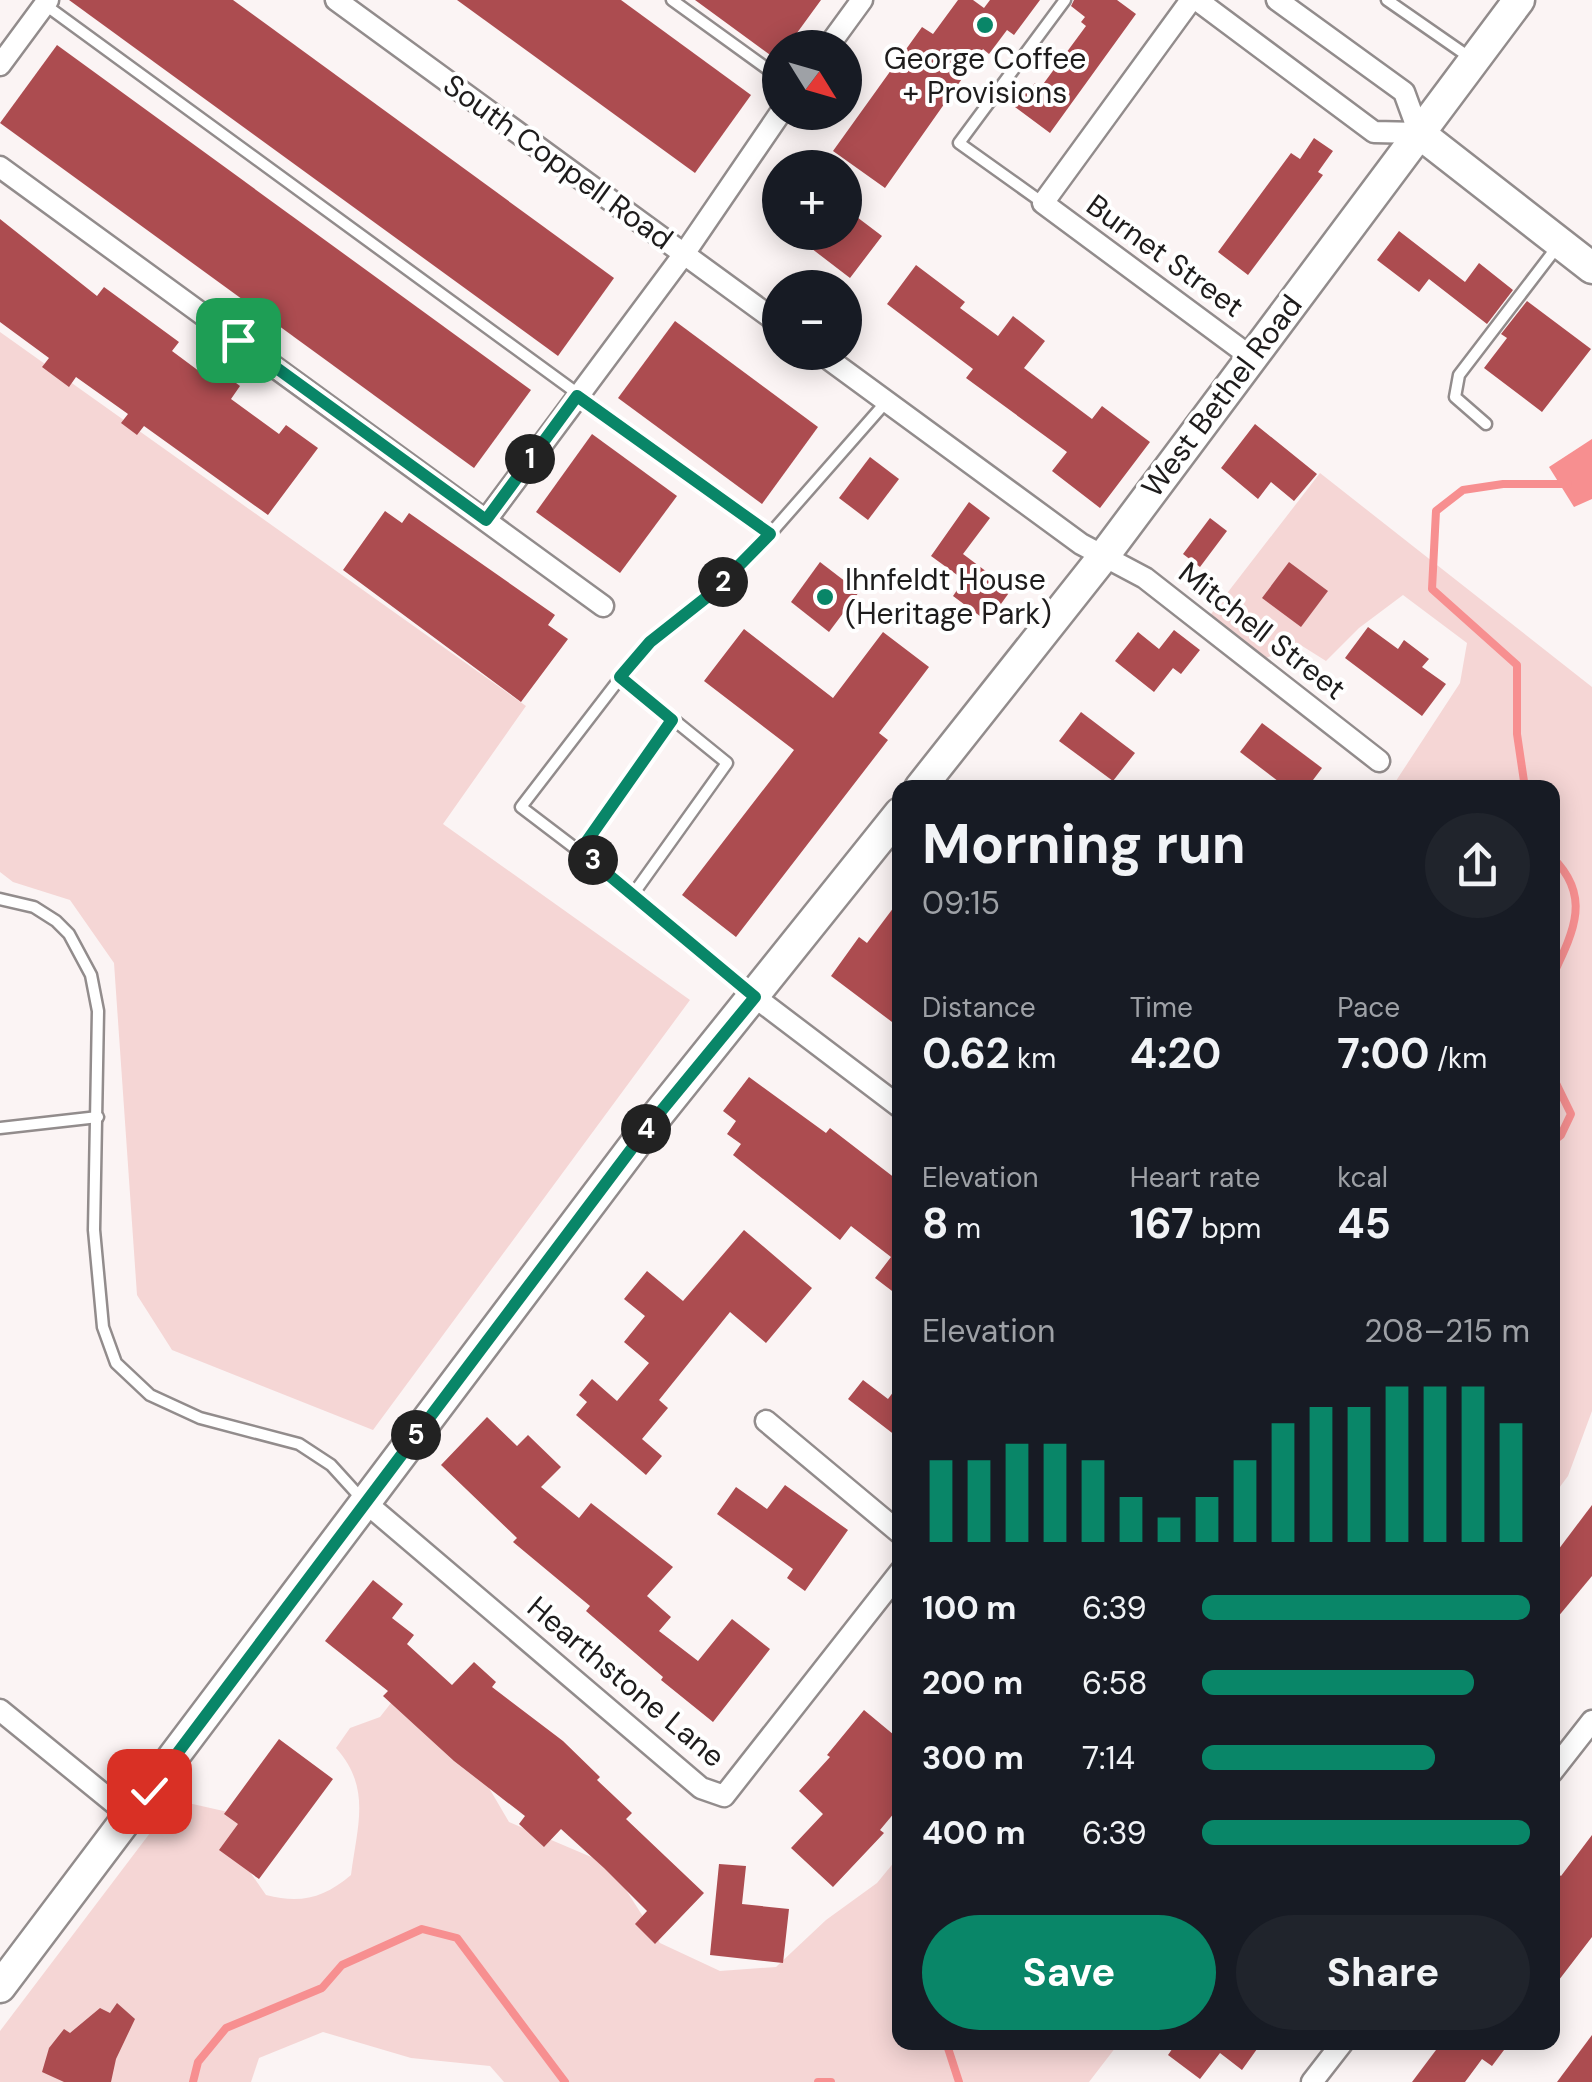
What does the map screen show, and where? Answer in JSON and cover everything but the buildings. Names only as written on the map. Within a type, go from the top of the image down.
[{"type":"main road","name":"West Bethel Road","points":[[926,780],[1103,556],[1519,0]]},
{"type":"main road","points":[[1419,133],[1592,268]]},
{"type":"main road","points":[[0,1986],[648,1127],[892,823]]},
{"type":"street","name":"South Coppell Road","points":[[336,0],[762,311]]},
{"type":"street","points":[[841,30],[862,0]]},
{"type":"street","points":[[1043,204],[1194,0],[1374,132],[1419,133],[1404,92],[1278,0]]},
{"type":"street","points":[[0,65],[43,1]]},
{"type":"street","points":[[486,520],[684,254],[769,130]]},
{"type":"street","points":[[0,167],[603,606]]},
{"type":"street","name":"Burnet Street","points":[[1043,204],[1251,356]]},
{"type":"street","points":[[842,370],[1103,556]]},
{"type":"street","name":"Mitchell Street","points":[[1103,556],[1144,578],[1379,761]]},
{"type":"street","points":[[755,997],[892,1101]]},
{"type":"street","points":[[766,1421],[892,1526]]},
{"type":"street","name":"Hearthstone Lane","points":[[365,1502],[702,1788],[724,1796],[892,1582]]},
{"type":"street","points":[[0,1710],[130,1816]]},
{"type":"street","points":[[1560,1762],[1592,1721]]},
{"type":"street","points":[[1312,2082],[1337,2050]]},
{"type":"lane","points":[[672,0],[762,65]]},
{"type":"lane","points":[[1043,204],[959,143],[1064,0]]},
{"type":"lane","points":[[1387,0],[1473,60]]},
{"type":"lane","points":[[43,1],[770,534]]},
{"type":"lane","points":[[1486,424],[1455,397],[1459,375],[1560,242]]},
{"type":"lane","points":[[755,997],[634,893],[521,807],[650,642],[712,593],[770,534],[886,402]]},
{"type":"lane","points":[[620,677],[727,763],[634,893]]},
{"type":"lane","points":[[580,851],[672,720]]},
{"type":"lane","points":[[0,899],[34,907],[56,921],[69,934],[90,975],[98,1011],[94,1230],[103,1326],[116,1363],[150,1395],[200,1418],[299,1444],[330,1466],[365,1502]]},
{"type":"lane","points":[[0,1128],[98,1117]]},
{"type":"shaded area","points":[[0,332],[526,706],[443,824],[690,1000],[373,1430],[172,1350],[137,1295],[114,963],[70,900],[13,882],[0,872]]},
{"type":"shaded area","points":[[1592,439],[1592,499],[1574,507],[1549,467]]},
{"type":"shaded area","points":[[1320,473],[1592,687],[1592,1411],[1568,1476],[1560,1487],[1560,780],[1397,780],[1460,683],[1467,643],[1403,595],[1359,628],[1326,661],[1299,644],[1252,664],[1201,627]]},
{"type":"shaded area","points":[[402,1689],[472,1759],[509,1822],[610,1865],[660,1943],[720,1971],[776,1967],[826,1920],[877,1883],[892,1865],[892,2050],[1114,2050],[1089,2082],[504,2082],[490,2066],[411,2058],[323,2032],[259,2058],[251,2082],[0,2082],[0,2031],[175,1800],[250,1817],[238,1855],[266,1895],[312,1897],[351,1875],[358,1793],[347,1763],[336,1748],[350,1728],[380,1717]]},
{"type":"waterway","points":[[1524,780],[1517,734],[1517,665],[1432,589],[1436,511],[1463,490],[1503,484],[1568,484]]},
{"type":"waterway","points":[[1560,866],[1575,900],[1572,929],[1560,959]]},
{"type":"waterway","points":[[1560,1091],[1571,1114],[1560,1136]]},
{"type":"waterway","points":[[193,2082],[198,2062],[226,2028],[322,1988],[342,1965],[422,1929],[457,1938],[565,2082]]},
{"type":"waterway","points":[[949,2050],[959,2082]]},
{"type":"waterway","points":[[818,2082],[831,2082]]},
{"type":"place","name":"George Coffee + Provisions","points":[[985,25]]},
{"type":"place","name":"Ihnfeldt House (Heritage Park)","points":[[825,597]]},
{"type":"route","points":[[149,1791],[648,1127],[755,997],[580,851],[672,720],[620,677],[650,642],[712,593],[770,534],[577,396],[486,520],[238,340]]}]
